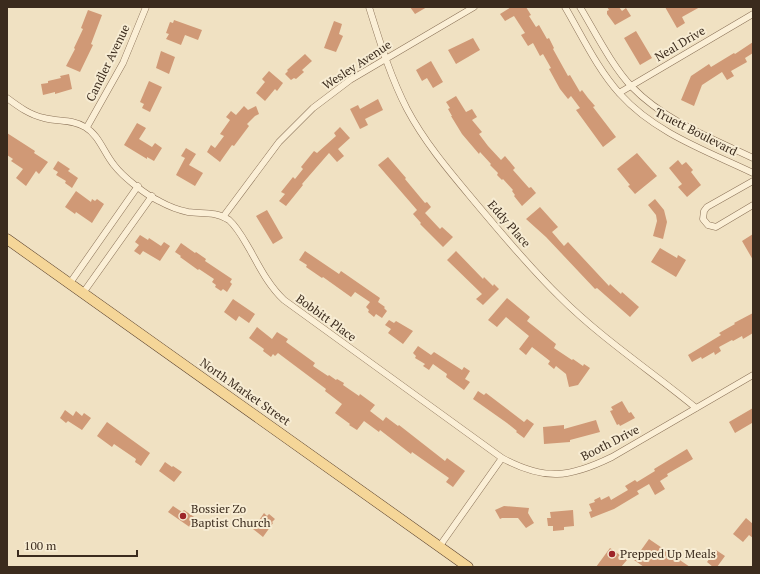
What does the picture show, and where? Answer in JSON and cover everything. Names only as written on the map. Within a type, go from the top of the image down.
[{"type":"main road","name":"North Market Street","points":[[7,239],[468,567]]},
{"type":"street","name":"Candler Avenue","points":[[86,127],[123,63],[146,7]]},
{"type":"street","name":"Eddy Place","points":[[368,7],[385,58],[401,95],[423,136],[441,161],[509,242],[560,297],[696,408]]},
{"type":"street","name":"Wesley Avenue","points":[[223,217],[279,142],[296,124],[331,93],[385,58],[474,7]]},
{"type":"street","name":"Truett Boulevard","points":[[565,7],[604,73],[619,93],[636,110],[655,125],[753,173]]},
{"type":"street","name":"Truett Boulevard","points":[[580,7],[613,62],[631,86],[649,104],[672,119],[753,158]]},
{"type":"street","name":"Neal Drive","points":[[619,93],[753,14]]},
{"type":"street","name":"Bobbitt Place","points":[[7,98],[24,110],[37,116],[52,120],[70,121],[86,127],[96,136],[115,166],[157,200],[176,209],[187,212],[209,213],[223,217],[234,225],[272,288],[284,300],[502,458]]},
{"type":"street","points":[[753,182],[707,207],[704,211],[703,219],[708,225],[716,227],[753,205]]},
{"type":"street","points":[[70,283],[138,186]]},
{"type":"street","points":[[83,293],[152,196]]},
{"type":"street","name":"Booth Drive","points":[[502,458],[526,470],[544,474],[566,474],[580,471],[612,457],[753,375]]},
{"type":"street","points":[[439,547],[502,458]]},
{"type":"building","points":[[410,7],[427,7],[415,14]]},
{"type":"building","points":[[511,7],[526,7],[531,15],[529,16],[536,27],[539,25],[547,39],[549,38],[554,48],[553,49],[568,76],[570,75],[580,92],[582,90],[595,106],[593,107],[616,137],[603,147],[576,110],[580,108],[571,96],[568,99],[560,89],[543,54],[540,56],[533,43],[528,46],[521,35],[525,33],[514,16],[505,21],[500,14]]},
{"type":"building","points":[[607,7],[619,7],[622,11],[626,8],[631,16],[615,25],[607,14],[607,11],[609,10]]},
{"type":"building","points":[[665,7],[700,7],[682,17],[685,23],[677,28]]},
{"type":"building","points":[[88,10],[102,15],[91,44],[93,45],[80,72],[66,66],[83,29],[81,28]]},
{"type":"building","points":[[174,20],[202,30],[198,40],[185,35],[181,45],[166,39],[169,34],[166,33],[170,22],[173,23]]},
{"type":"building","points":[[334,21],[342,24],[339,34],[343,36],[336,52],[324,48]]},
{"type":"building","points":[[636,31],[652,58],[640,65],[624,38]]},
{"type":"building","points":[[473,38],[480,50],[456,64],[448,50]]},
{"type":"building","points":[[753,42],[753,53],[745,58],[747,62],[731,71],[734,76],[727,80],[722,72],[702,85],[694,106],[681,100],[691,76],[709,64],[711,67],[734,53],[735,54]]},
{"type":"building","points":[[161,51],[175,57],[169,74],[156,68]]},
{"type":"building","points":[[305,54],[312,61],[302,70],[304,72],[296,79],[294,78],[291,80],[285,74],[288,71],[287,70]]},
{"type":"building","points":[[431,61],[443,82],[433,88],[427,78],[422,81],[416,70]]},
{"type":"building","points":[[269,71],[283,83],[277,91],[275,89],[265,101],[256,93],[265,82],[262,79]]},
{"type":"building","points":[[69,74],[72,89],[55,94],[55,92],[43,95],[41,84],[48,83],[48,81],[61,78],[60,76]]},
{"type":"building","points":[[149,81],[162,87],[150,112],[142,108],[144,104],[140,102]]},
{"type":"building","points":[[456,96],[466,112],[472,109],[477,117],[472,120],[482,132],[479,134],[488,146],[501,160],[505,156],[515,168],[513,170],[529,188],[531,187],[536,193],[522,206],[514,196],[513,190],[497,175],[498,173],[490,165],[491,164],[480,152],[479,154],[462,134],[451,116],[448,109],[450,108],[446,102]]},
{"type":"building","points":[[378,99],[383,110],[365,119],[368,125],[360,129],[350,109],[358,105],[360,109]]},
{"type":"building","points":[[244,106],[248,110],[256,106],[259,114],[247,124],[249,126],[234,146],[232,145],[220,162],[207,152],[211,145],[215,148],[224,136],[220,134],[230,120],[226,117],[231,111],[236,115]]},
{"type":"building","points":[[137,123],[146,128],[139,139],[152,147],[155,143],[162,148],[154,161],[147,157],[147,159],[124,145]]},
{"type":"building","points":[[340,127],[350,138],[338,149],[344,156],[337,162],[329,153],[302,184],[303,185],[286,206],[279,201],[285,194],[281,192],[293,177],[295,179],[303,169],[301,167],[314,151],[317,153],[336,136],[334,133]]},
{"type":"building","points":[[7,133],[35,151],[34,153],[48,162],[39,174],[36,171],[26,186],[16,178],[23,169],[11,161],[13,159],[7,155]]},
{"type":"building","points":[[186,148],[196,154],[189,165],[203,173],[195,186],[176,175],[185,158],[181,156]]},
{"type":"building","points":[[637,153],[657,176],[635,194],[628,186],[630,185],[617,169]]},
{"type":"building","points":[[388,157],[425,203],[427,202],[431,207],[425,213],[440,229],[442,227],[453,237],[443,247],[420,224],[421,223],[413,214],[417,210],[378,165]]},
{"type":"building","points":[[678,160],[682,165],[686,162],[693,170],[691,172],[701,185],[687,197],[678,187],[682,184],[669,168]]},
{"type":"building","points":[[58,161],[70,169],[68,171],[78,178],[72,188],[65,183],[66,181],[56,175],[58,172],[53,169]]},
{"type":"building","points":[[76,191],[91,202],[92,199],[95,201],[97,199],[104,204],[92,223],[76,212],[75,214],[65,207]]},
{"type":"building","points":[[655,199],[664,210],[667,222],[663,239],[653,236],[657,221],[656,215],[648,205]]},
{"type":"building","points":[[540,207],[558,227],[552,232],[564,246],[568,242],[609,286],[610,284],[621,294],[622,292],[639,307],[630,317],[597,288],[595,289],[546,237],[526,219]]},
{"type":"building","points":[[267,210],[283,238],[273,244],[256,216]]},
{"type":"building","points":[[753,234],[753,260],[742,241]]},
{"type":"building","points":[[140,235],[148,240],[149,238],[161,246],[164,242],[170,246],[160,261],[143,251],[140,255],[134,251],[139,245],[135,242]]},
{"type":"building","points":[[181,243],[206,259],[205,261],[232,279],[230,282],[232,284],[227,292],[223,289],[221,291],[215,287],[216,285],[212,282],[214,279],[199,269],[198,270],[175,252]]},
{"type":"building","points":[[660,248],[677,258],[678,255],[686,260],[676,277],[651,262]]},
{"type":"building","points":[[305,251],[339,274],[341,271],[380,298],[378,302],[385,307],[384,308],[387,311],[382,318],[376,314],[374,317],[368,312],[369,310],[366,307],[370,302],[355,292],[351,297],[306,267],[307,265],[299,260]]},
{"type":"building","points":[[456,251],[483,279],[484,277],[493,286],[494,284],[499,289],[483,305],[476,299],[482,294],[447,260]]},
{"type":"building","points":[[507,298],[530,317],[527,321],[556,344],[554,348],[572,360],[573,359],[583,366],[584,364],[590,368],[578,385],[569,387],[566,374],[556,366],[554,369],[548,364],[550,361],[532,347],[526,355],[519,349],[529,336],[506,317],[497,327],[488,320]]},
{"type":"building","points":[[233,299],[255,314],[249,323],[239,316],[236,321],[224,312]]},
{"type":"building","points":[[753,313],[753,333],[743,339],[742,336],[719,347],[721,351],[715,355],[714,352],[702,359],[701,357],[692,362],[688,355],[721,335],[719,333],[735,324],[734,323]]},
{"type":"building","points":[[389,320],[394,323],[396,321],[413,331],[403,344],[388,333],[391,329],[385,325]]},
{"type":"building","points":[[257,327],[272,339],[277,332],[288,339],[286,342],[315,363],[313,366],[328,376],[329,375],[344,383],[343,385],[359,396],[360,394],[375,405],[370,411],[383,421],[386,417],[398,426],[399,425],[445,461],[447,458],[465,471],[453,487],[446,482],[449,478],[412,452],[411,454],[380,430],[379,432],[364,421],[357,430],[349,425],[350,424],[335,413],[342,404],[325,391],[326,389],[278,353],[275,356],[273,354],[271,357],[263,351],[264,349],[249,338]]},
{"type":"building","points":[[418,346],[431,355],[434,352],[462,370],[464,367],[470,371],[465,379],[470,382],[464,390],[446,377],[447,374],[433,364],[429,370],[423,366],[425,364],[415,358],[416,356],[413,353]]},
{"type":"building","points":[[478,391],[484,395],[486,393],[524,422],[527,419],[534,424],[524,438],[507,423],[473,399]]},
{"type":"building","points":[[622,401],[629,413],[631,412],[635,418],[620,426],[619,424],[617,425],[610,411],[613,410],[611,407]]},
{"type":"building","points":[[753,408],[753,424],[752,423],[735,433],[729,422]]},
{"type":"building","points":[[65,410],[73,416],[76,411],[82,416],[84,413],[91,418],[82,430],[68,421],[66,423],[60,418]]},
{"type":"building","points":[[596,420],[600,432],[570,440],[570,442],[544,444],[543,427],[564,425],[564,429]]},
{"type":"building","points":[[107,422],[150,453],[141,466],[135,462],[136,459],[114,444],[112,447],[97,436]]},
{"type":"building","points":[[687,449],[693,459],[667,474],[668,476],[660,481],[665,489],[655,495],[649,484],[637,491],[639,494],[614,509],[591,518],[589,512],[592,511],[589,504],[595,502],[594,500],[600,497],[601,500],[609,496],[611,500],[628,490],[625,486],[635,480],[637,482],[655,471],[654,469]]},
{"type":"building","points":[[165,462],[182,472],[174,482],[159,471]]},
{"type":"building","name":"Bossier Zo Baptist Church","points":[[173,506],[182,512],[184,510],[197,519],[191,528],[168,512]]},
{"type":"building","points":[[504,506],[529,508],[528,513],[534,523],[526,528],[518,518],[500,519],[495,510]]},
{"type":"building","points":[[573,510],[574,526],[564,527],[564,530],[553,531],[553,526],[548,526],[547,518],[551,518],[550,512]]},
{"type":"building","points":[[264,513],[267,516],[269,514],[275,519],[263,537],[253,529]]},
{"type":"building","points":[[746,518],[753,524],[753,538],[749,535],[743,542],[733,534]]},
{"type":"building","points":[[649,539],[690,567],[644,567],[634,560]]},
{"type":"building","name":"Prepped Up Meals","points":[[610,548],[627,560],[621,567],[596,567]]},
{"type":"building","points":[[716,550],[725,556],[717,567],[713,567],[707,562]]},
{"type":"place","name":"Bossier Zo Baptist Church","points":[[183,516]]},
{"type":"place","name":"Prepped Up Meals","points":[[612,554]]}]
